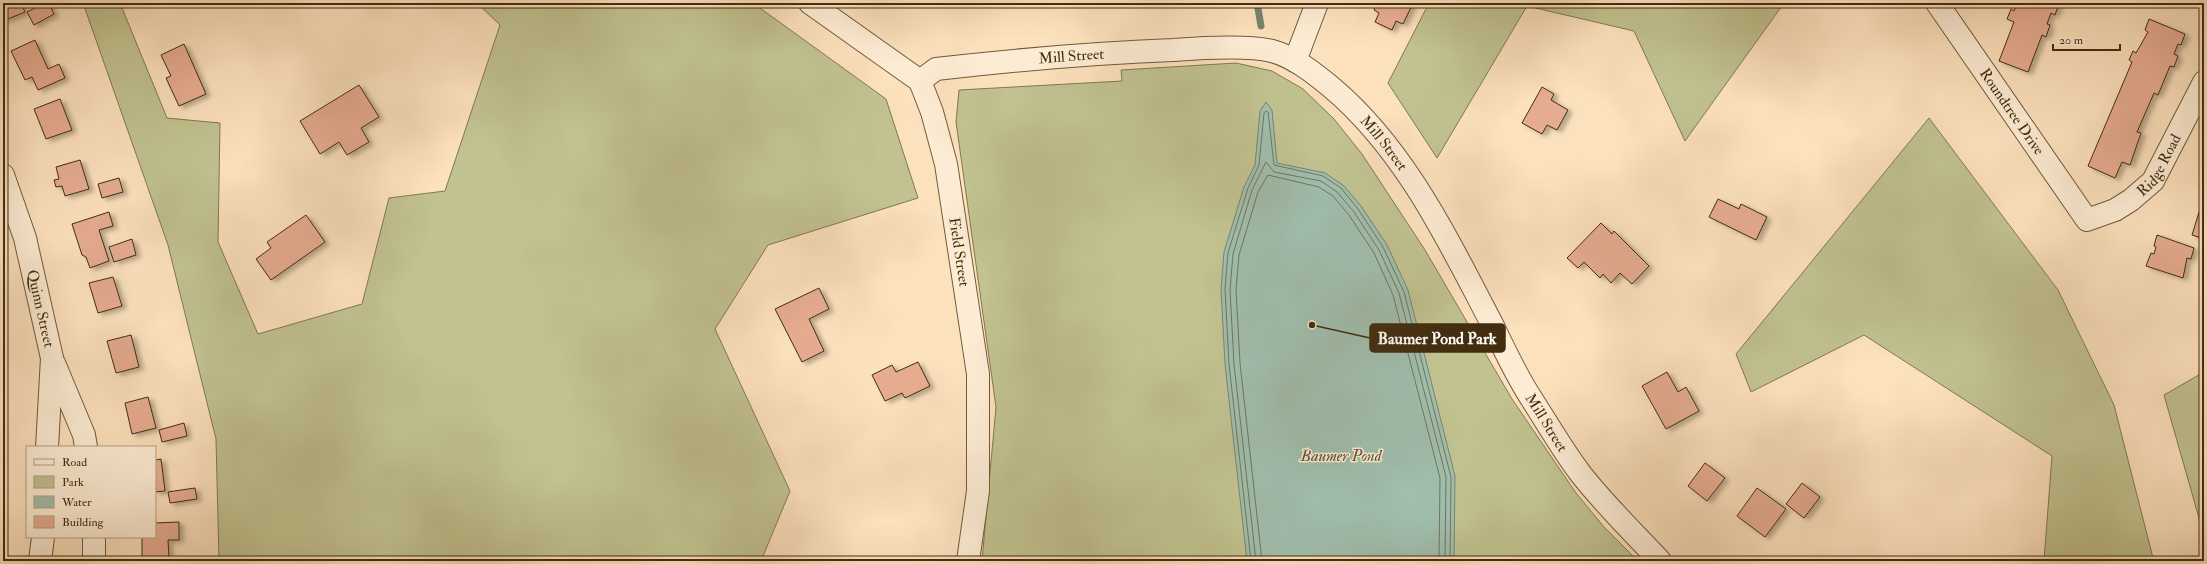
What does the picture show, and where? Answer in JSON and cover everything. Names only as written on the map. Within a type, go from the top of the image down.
[{"type":"street","points":[[810,3],[920,81]]},
{"type":"street","points":[[1295,61],[1317,3]]},
{"type":"street","name":"Roundtree Drive","points":[[1937,3],[2087,220]]},
{"type":"street","name":"Mill Street","points":[[920,81],[936,69],[1056,56],[1199,48],[1270,50],[1295,61],[1321,78],[1348,101],[1375,131],[1406,173],[1458,259],[1529,395],[1553,433],[1598,495],[1660,561]]},
{"type":"street","name":"Field Street","points":[[920,81],[932,112],[946,164],[978,374],[978,491],[968,561]]},
{"type":"street","name":"Ridge Road","points":[[2087,220],[2115,210],[2131,200],[2153,181],[2204,82]]},
{"type":"street","name":"Quinn Street","points":[[3,175],[26,238],[52,358],[47,446]]},
{"type":"street","points":[[52,358],[84,435],[86,446]]},
{"type":"street","points":[[40,561],[43,538]]},
{"type":"street","points":[[94,538],[94,561]]},
{"type":"green space","points":[[83,3],[120,3],[167,118],[220,123],[218,242],[258,334],[362,304],[389,198],[445,191],[500,25],[477,3],[753,3],[886,99],[918,198],[768,245],[715,329],[790,491],[761,561],[219,561],[216,439],[168,245]]},
{"type":"green space","points":[[1429,3],[1784,3],[1685,141],[1634,31],[1527,6],[1437,158],[1388,83]]},
{"type":"green space","points":[[1236,63],[1272,71],[1303,89],[1334,119],[1362,154],[1425,250],[1512,399],[1576,493],[1604,527],[1638,561],[982,561],[996,407],[956,122],[959,90],[1122,81],[1121,70]]},
{"type":"green space","points":[[1929,118],[2058,290],[2114,405],[2153,558],[2156,561],[2044,561],[2052,456],[1864,335],[1751,392],[1736,354]]},
{"type":"green space","points":[[2204,372],[2204,529],[2201,525],[2164,395]]},
{"type":"water","name":"Baumer Pond","points":[[1266,102],[1272,110],[1277,163],[1325,173],[1343,185],[1361,206],[1387,245],[1408,290],[1455,476],[1454,561],[1247,561],[1225,364],[1221,289],[1224,252],[1244,187],[1255,165],[1260,111]]},
{"type":"building","points":[[3,3],[21,3],[25,12],[3,21]]},
{"type":"building","points":[[45,3],[49,3],[54,14],[34,25],[27,12]]},
{"type":"building","points":[[1377,3],[1413,3],[1403,24],[1396,21],[1392,30],[1375,22],[1379,13],[1374,10]]},
{"type":"building","points":[[2017,3],[2059,3],[2055,15],[2051,13],[2047,24],[2050,25],[2046,37],[2042,35],[2028,72],[1999,61],[2014,22],[2007,19],[2011,9],[2014,11]]},
{"type":"building","points":[[2149,19],[2185,34],[2181,45],[2178,44],[2174,54],[2178,56],[2174,67],[2170,66],[2158,95],[2154,93],[2137,132],[2141,133],[2130,165],[2122,162],[2115,178],[2088,166],[2132,62],[2129,60],[2133,51],[2136,53],[2148,32],[2145,30]]},
{"type":"building","points":[[35,40],[48,69],[59,64],[65,78],[38,90],[32,77],[25,80],[11,51]]},
{"type":"building","points":[[184,44],[206,94],[179,106],[166,78],[171,76],[161,55]]},
{"type":"building","points":[[359,85],[379,117],[361,128],[369,142],[347,155],[339,142],[320,154],[300,121]]},
{"type":"building","points":[[1542,87],[1554,94],[1551,100],[1568,110],[1557,130],[1547,125],[1542,134],[1522,123]]},
{"type":"building","points":[[60,99],[72,130],[46,139],[34,109]]},
{"type":"building","points":[[80,160],[89,189],[65,196],[62,186],[56,187],[54,180],[59,179],[56,167]]},
{"type":"building","points":[[119,178],[123,192],[102,198],[98,184]]},
{"type":"building","points":[[1718,199],[1739,209],[1741,204],[1767,217],[1756,240],[1709,217]]},
{"type":"building","points":[[2203,199],[2204,200],[2204,239],[2192,235]]},
{"type":"building","points":[[109,212],[113,226],[99,230],[109,261],[90,268],[86,257],[82,255],[72,224]]},
{"type":"building","points":[[306,215],[325,242],[271,280],[256,259],[271,248],[267,242]]},
{"type":"building","points":[[1601,223],[1612,234],[1614,231],[1649,266],[1632,284],[1620,273],[1611,283],[1603,274],[1600,278],[1584,262],[1578,268],[1567,258]]},
{"type":"building","points":[[2157,235],[2194,248],[2191,259],[2187,258],[2183,278],[2146,266],[2151,253],[2154,254],[2156,247],[2154,246]]},
{"type":"building","points":[[132,239],[136,255],[114,262],[109,247]]},
{"type":"building","points":[[113,277],[122,306],[98,313],[89,283]]},
{"type":"building","points":[[819,288],[829,309],[809,319],[824,351],[802,362],[775,309]]},
{"type":"building","points":[[131,335],[139,367],[116,373],[107,341]]},
{"type":"building","points":[[918,362],[930,386],[905,398],[902,393],[885,401],[872,375],[892,365],[896,372]]},
{"type":"building","points":[[1667,372],[1678,392],[1686,387],[1699,411],[1666,429],[1642,386]]},
{"type":"building","points":[[148,397],[156,428],[132,434],[125,403]]},
{"type":"building","points":[[184,423],[187,436],[162,442],[159,430]]},
{"type":"building","points":[[161,459],[165,491],[156,492],[156,460]]},
{"type":"building","points":[[1705,463],[1725,478],[1707,501],[1688,486]]},
{"type":"building","points":[[1802,483],[1820,497],[1804,518],[1786,504]]},
{"type":"building","points":[[195,488],[197,499],[170,503],[168,492]]},
{"type":"building","points":[[1757,488],[1786,509],[1765,537],[1737,516]]},
{"type":"building","points":[[179,522],[179,540],[168,540],[169,557],[142,557],[142,538],[156,538],[156,523]]},
{"type":"waterway","points":[[1257,3],[1261,26]]},
{"type":"place","name":"Baumer Pond Park","points":[[1312,325]]}]
